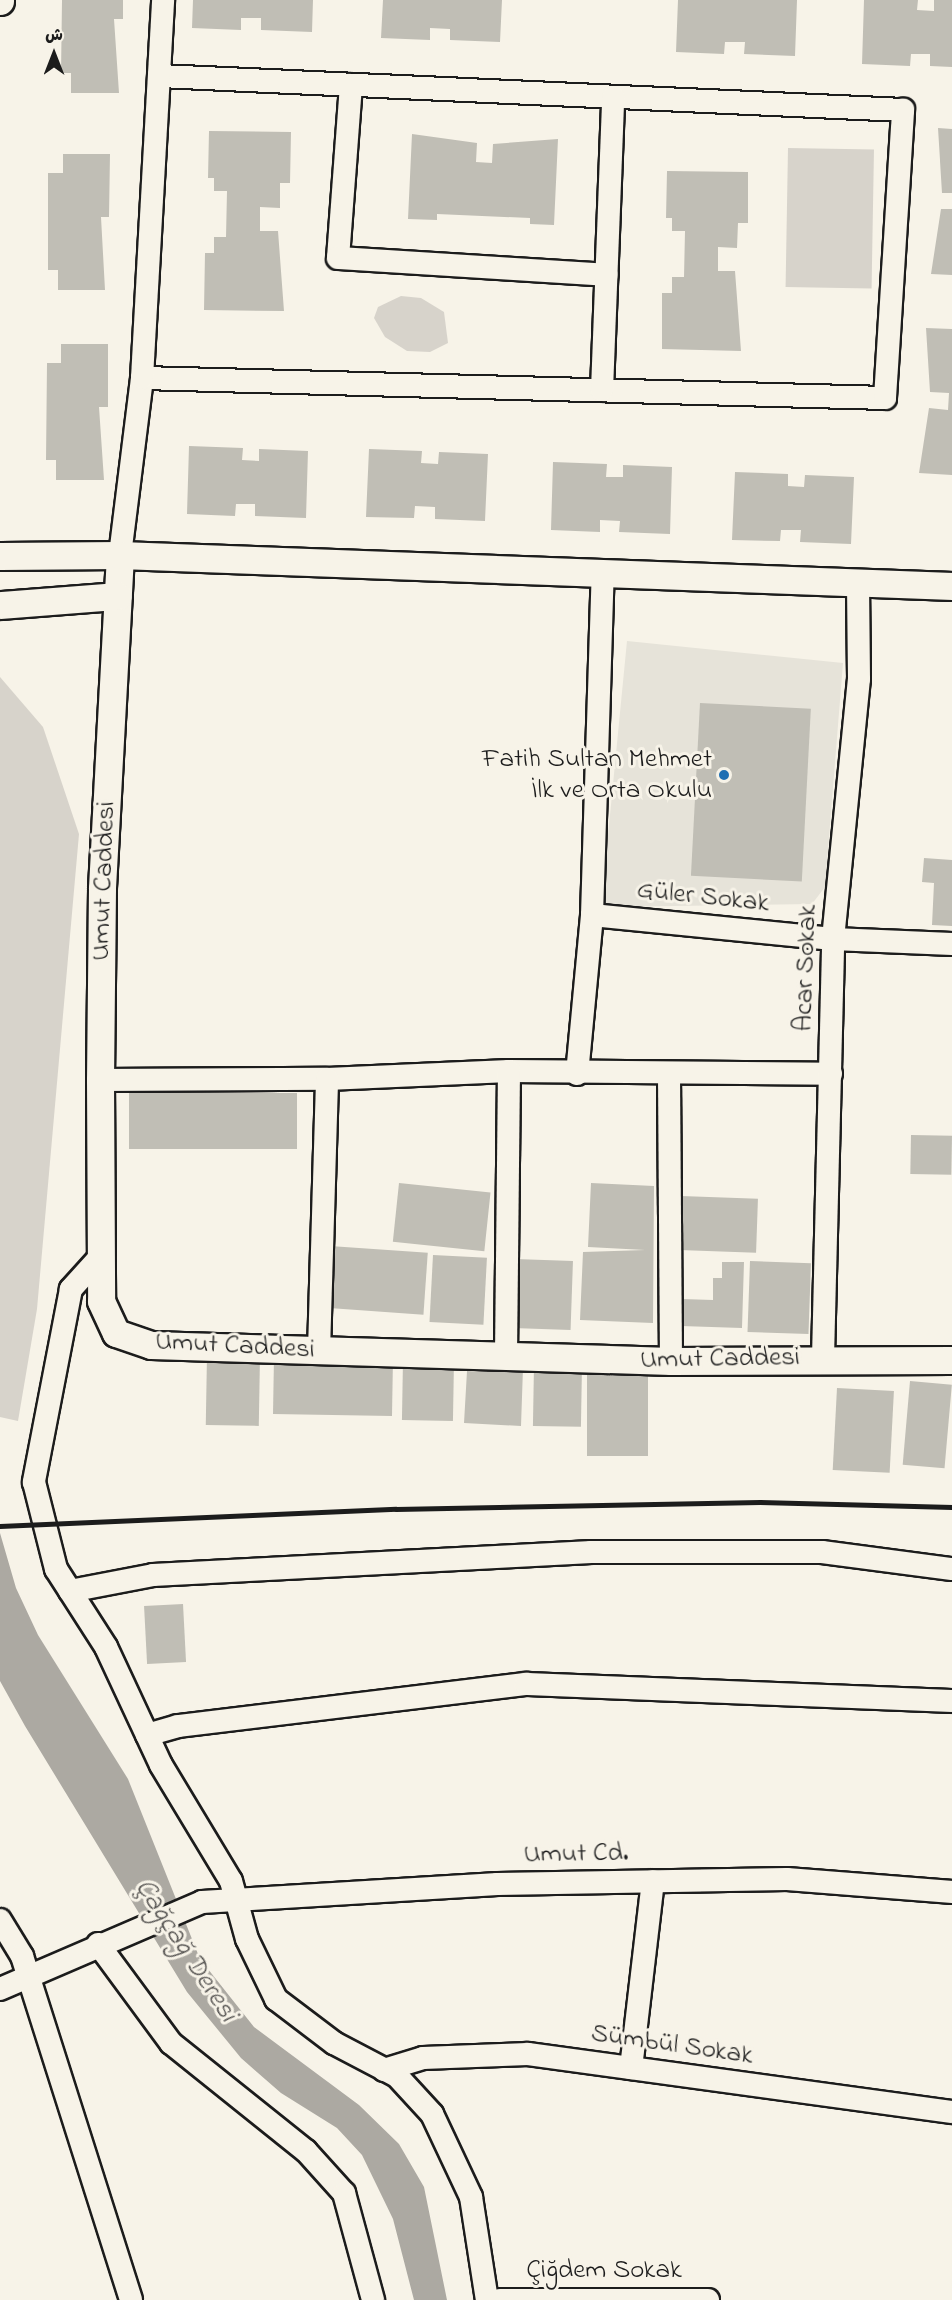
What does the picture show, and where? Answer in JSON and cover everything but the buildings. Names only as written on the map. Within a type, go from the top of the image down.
[{"type":"street","points":[[120,555],[142,378],[164,0]]},
{"type":"street","points":[[142,378],[885,398],[903,110],[159,76]]},
{"type":"street","points":[[351,85],[338,258],[606,275]]},
{"type":"street","points":[[602,390],[613,97]]},
{"type":"street","points":[[0,556],[120,555],[952,586]]},
{"type":"street","name":"Umut Caddesi","points":[[120,555],[102,889],[100,1080],[100,1301],[116,1333],[151,1345],[319,1351],[671,1361],[823,1358],[952,1360]]},
{"type":"street","points":[[577,1074],[592,915],[603,572]]},
{"type":"street","name":"Acar Sokak","points":[[823,1358],[833,939],[859,679],[858,582]]},
{"type":"street","points":[[0,604],[118,596]]},
{"type":"street","name":"Güler Sokak","points":[[592,915],[833,939],[952,944]]},
{"type":"street","points":[[100,1080],[327,1079],[509,1071],[669,1075],[831,1074]]},
{"type":"street","points":[[506,1356],[509,1071]]},
{"type":"street","points":[[669,1075],[671,1361]]},
{"type":"street","points":[[319,1351],[327,1079]]},
{"type":"street","points":[[100,1256],[71,1288],[34,1482],[56,1569],[106,1647],[147,1735],[231,1881],[247,1939],[276,1999],[334,2043],[384,2070],[432,2114],[453,2154],[471,2197],[487,2300]]},
{"type":"street","points":[[70,1591],[153,1575],[591,1552],[822,1552],[952,1569]]},
{"type":"street","points":[[147,1735],[178,1726],[526,1684],[952,1701]]},
{"type":"street","name":"Umut Cd.","points":[[0,1989],[28,1974],[202,1902],[316,1892],[787,1879],[952,1892]]},
{"type":"street","points":[[631,2068],[652,1881]]},
{"type":"street","points":[[0,1920],[28,1974],[131,2300]]},
{"type":"street","points":[[98,1944],[171,2043],[306,2151],[344,2193],[373,2300]]},
{"type":"street","name":"Sümbül Sokak","points":[[384,2070],[423,2058],[528,2054],[952,2112]]},
{"type":"street","name":"Çiğdem Sokak","points":[[500,2300],[708,2300]]},
{"type":"shaded area","points":[[788,148],[874,150],[872,288],[786,287]]},
{"type":"shaded area","points":[[401,296],[421,298],[444,312],[448,343],[430,352],[407,351],[385,337],[374,318],[378,307]]},
{"type":"shaded area","name":"Fatih Sultan Mehmet İlk ve Orta Okulu","points":[[627,641],[843,663],[825,887],[812,904],[601,907]]},
{"type":"shaded area","points":[[0,677],[43,727],[79,834],[37,1309],[18,1421],[0,1417]]},
{"type":"water","name":"Çağçağ Deresi","points":[[0,1533],[16,1588],[38,1635],[128,1779],[200,1959],[254,2027],[359,2105],[399,2144],[424,2187],[447,2300],[414,2300],[393,2219],[362,2155],[337,2128],[281,2093],[241,2058],[187,1992],[25,1726],[0,1681]]},
{"type":"railway","points":[[0,1526],[396,1509],[760,1502],[952,1507]]},
{"type":"place","name":"Fatih Sultan Mehmet İlk ve Orta Okulu","points":[[724,775]]}]
